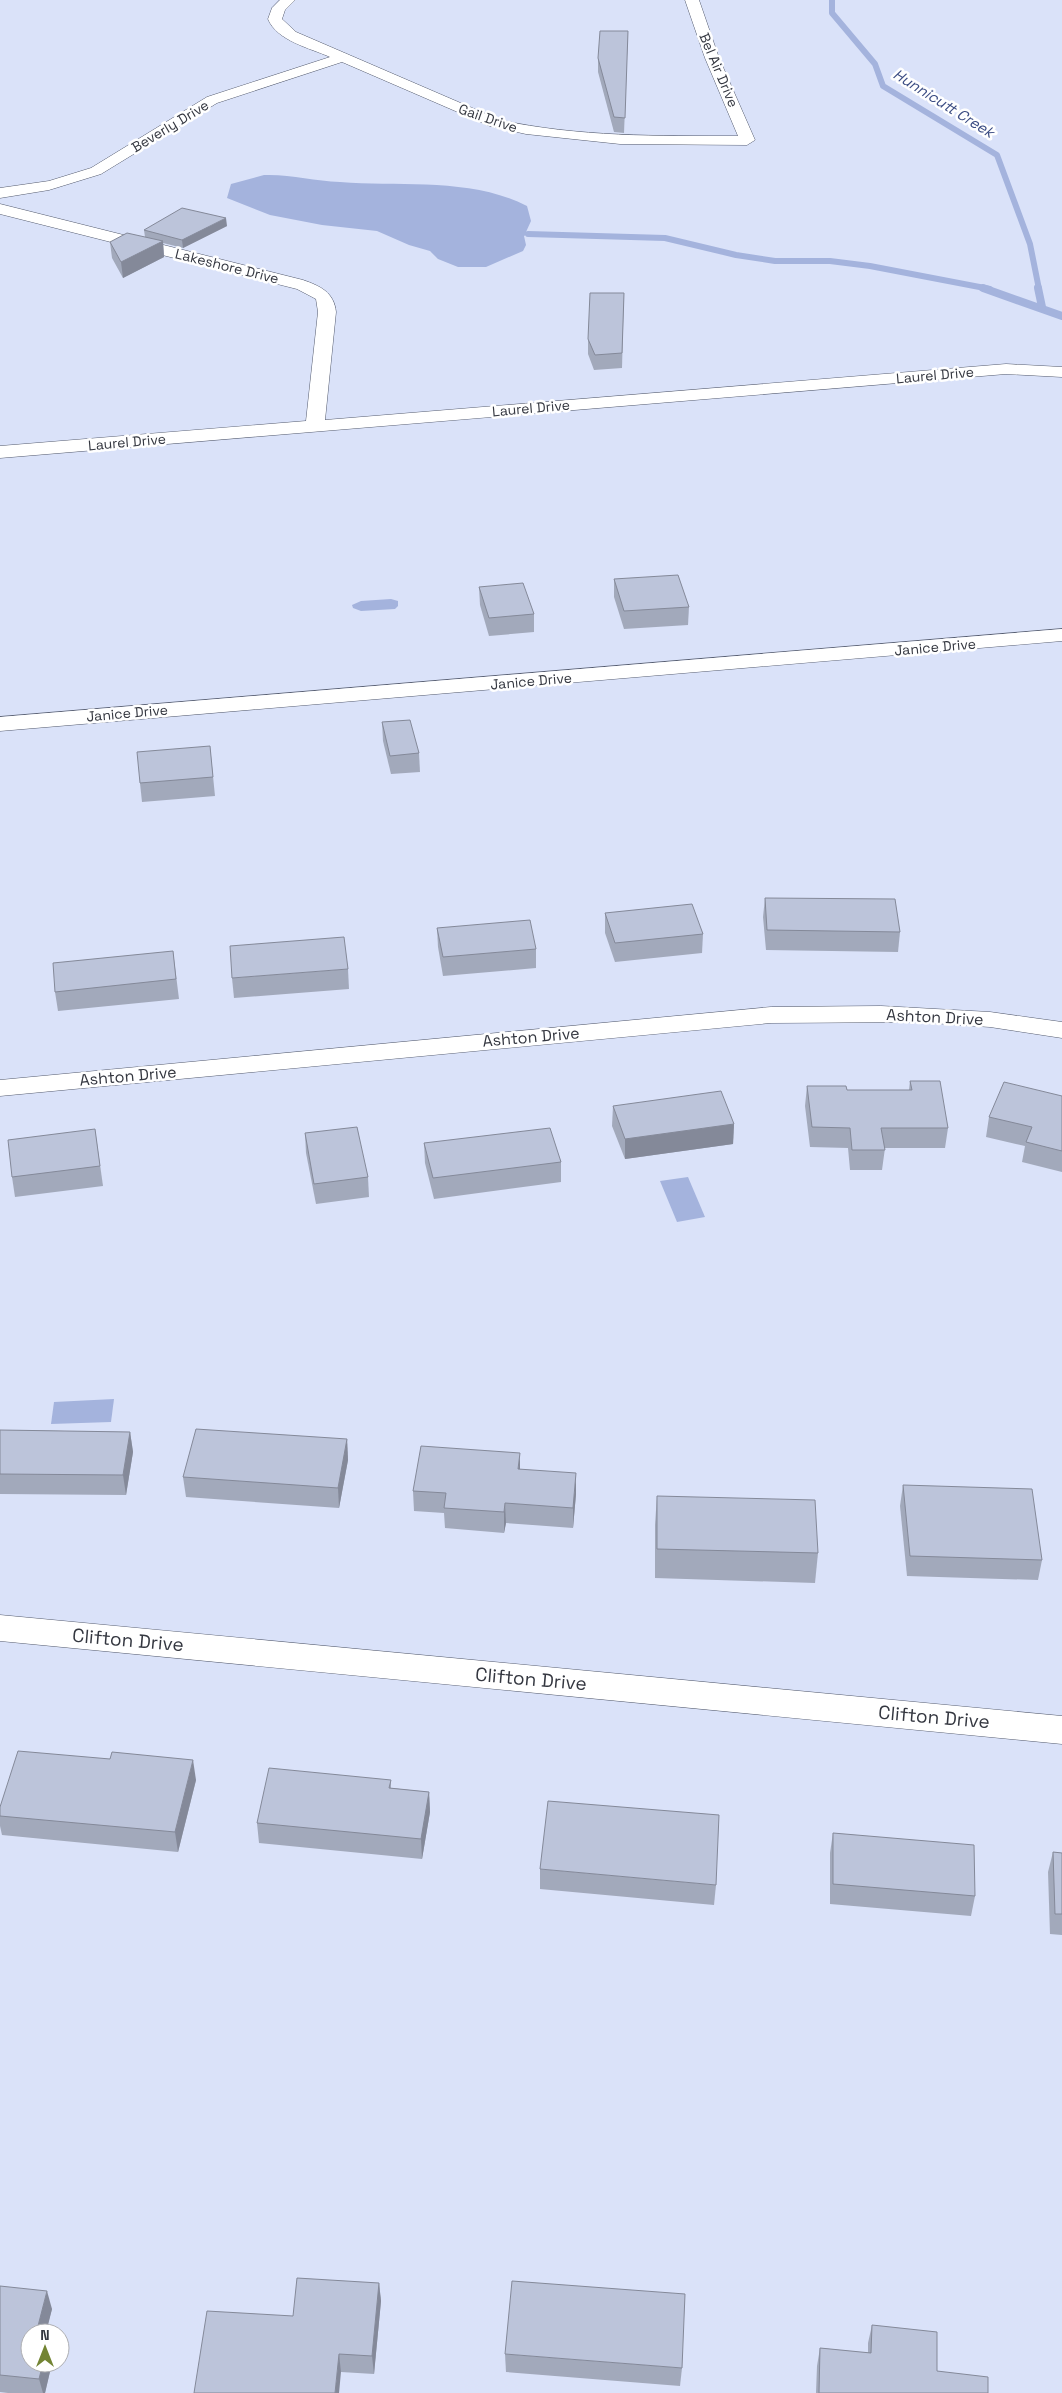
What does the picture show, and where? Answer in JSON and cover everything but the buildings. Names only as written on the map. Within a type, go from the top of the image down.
[{"type":"street","name":"Gail Drive","points":[[288,0],[275,14],[277,24],[291,35],[475,115],[518,129],[591,137],[747,140]]},
{"type":"street","name":"Bel Air Drive","points":[[692,0],[712,58],[747,140]]},
{"type":"street","name":"Beverly Drive","points":[[0,193],[40,188],[81,177],[104,166],[212,100],[341,58]]},
{"type":"street","name":"Lakeshore Drive","points":[[0,209],[288,281],[318,292],[327,304],[327,312],[315,426]]},
{"type":"street","name":"Laurel Drive","points":[[0,452],[1006,369],[1062,372]]},
{"type":"street","name":"Janice Drive","points":[[0,724],[709,667],[1062,635]]},
{"type":"street","name":"Ashton Drive","points":[[0,1088],[771,1015],[915,1014],[965,1017],[1029,1024],[1062,1030]]},
{"type":"street","name":"Clifton Drive","points":[[0,1628],[1062,1730]]},
{"type":"water","points":[[264,175],[340,182],[459,187],[505,197],[527,206],[531,221],[526,232],[528,234],[524,236],[526,245],[523,251],[486,267],[458,267],[438,259],[430,251],[409,245],[377,231],[322,225],[270,215],[227,198],[231,184]]},
{"type":"water","points":[[391,599],[398,601],[398,606],[395,609],[361,611],[353,608],[352,605],[361,601]]},
{"type":"water","points":[[688,1177],[705,1217],[677,1222],[660,1181]]},
{"type":"water","points":[[114,1399],[111,1422],[51,1424],[54,1402]]},
{"type":"waterway","name":"Hunnicutt Creek","points":[[832,0],[832,13],[875,64],[883,86],[997,155],[1030,244],[1039,289]]},
{"type":"waterway","points":[[528,234],[665,238],[736,255],[775,261],[830,261],[870,266],[990,289]]},
{"type":"waterway","points":[[983,288],[1062,316]]},
{"type":"waterway","name":"Hunnicutt Creek","points":[[1038,288],[1042,307]]}]
